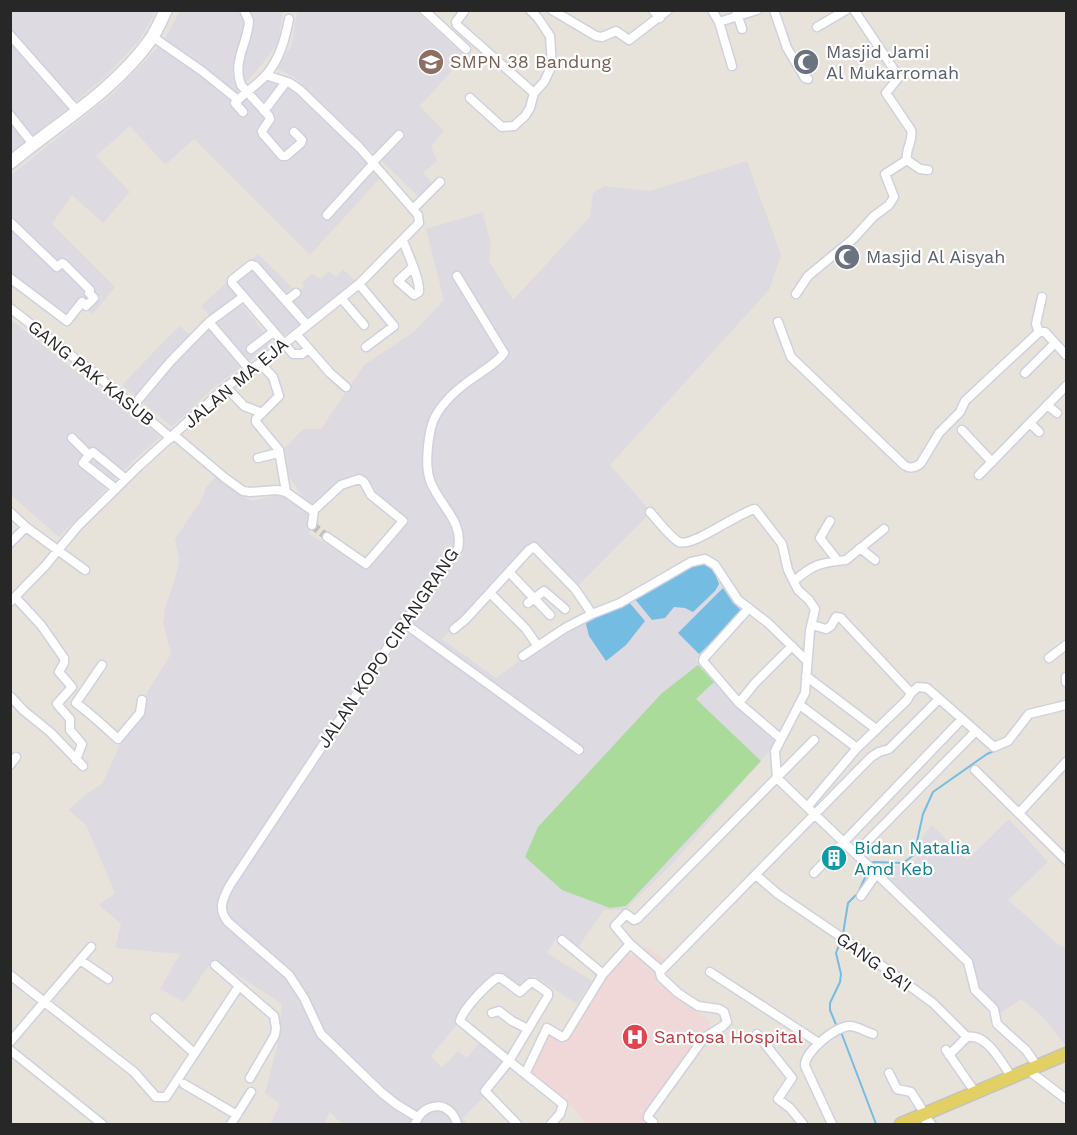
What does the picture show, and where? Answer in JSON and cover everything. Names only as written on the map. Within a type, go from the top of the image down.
[{"type":"main road","points":[[10,163],[124,71],[153,37],[166,10]]},
{"type":"main road","points":[[901,1125],[926,1118],[975,1092],[1066,1054]]},
{"type":"street","points":[[244,10],[249,27],[239,54],[239,78],[246,92],[270,119],[262,131],[282,156],[286,156],[301,143],[302,140],[294,132]]},
{"type":"street","points":[[424,10],[466,49]]},
{"type":"street","points":[[445,28],[458,10]]},
{"type":"street","points":[[465,10],[456,22],[457,25],[534,93]]},
{"type":"street","points":[[470,98],[497,125],[506,128],[514,126],[525,116],[534,93],[551,70],[550,36],[530,10]]},
{"type":"street","points":[[552,10],[596,36],[602,37],[615,31],[627,40],[668,10]]},
{"type":"street","points":[[653,10],[660,18]]},
{"type":"street","points":[[712,10],[719,22],[732,66]]},
{"type":"street","points":[[719,22],[737,14],[757,10]]},
{"type":"street","points":[[774,10],[792,59],[808,79]]},
{"type":"street","points":[[817,27],[846,10]]},
{"type":"street","points":[[854,10],[899,77],[886,93],[912,130],[913,135],[907,160]]},
{"type":"street","points":[[737,14],[742,29]]},
{"type":"street","points":[[243,112],[235,103],[266,75],[278,58],[286,37],[289,19]]},
{"type":"street","points":[[10,35],[77,111]]},
{"type":"street","points":[[153,37],[202,71],[238,100]]},
{"type":"street","points":[[266,75],[300,90],[373,162],[413,209],[440,182]]},
{"type":"street","points":[[264,111],[286,82]]},
{"type":"street","points":[[10,115],[33,144]]},
{"type":"street","points":[[327,215],[399,135]]},
{"type":"street","points":[[907,160],[920,169],[928,170]]},
{"type":"street","points":[[796,294],[808,276],[853,239],[874,216],[890,205],[894,197],[885,174],[907,160]]},
{"type":"street","name":"JALAN MA EJA","points":[[13,599],[78,526],[172,436],[226,387],[260,363],[359,284],[419,223],[419,218],[413,209]]},
{"type":"street","points":[[10,222],[57,267],[64,264],[90,290],[89,293],[94,298],[86,306],[82,302],[67,321],[10,278]]},
{"type":"street","points":[[403,241],[413,267]]},
{"type":"street","points":[[307,325],[253,265],[231,282],[294,354],[302,354],[308,349]]},
{"type":"street","name":"JALAN KOPO CIRANGRANG","points":[[416,1121],[382,1093],[321,1034],[304,998],[289,975],[223,916],[221,908],[230,885],[404,623],[458,549],[459,529],[438,496],[428,472],[426,462],[429,433],[434,419],[444,404],[464,384],[498,361],[504,353],[457,276]]},
{"type":"street","points":[[359,284],[394,326],[366,347]]},
{"type":"street","points":[[286,301],[296,293]]},
{"type":"street","points":[[133,406],[209,322],[243,297]]},
{"type":"street","points":[[1039,332],[1036,324],[1042,297]]},
{"type":"street","points":[[341,298],[364,325]]},
{"type":"street","name":"GANG PAK KASUB","points":[[10,308],[172,436]]},
{"type":"street","points":[[209,322],[250,370]]},
{"type":"street","points":[[778,322],[791,357],[904,465],[910,467],[921,463],[939,433],[960,412],[965,402],[1039,332],[1045,332],[1066,355]]},
{"type":"street","points":[[251,349],[273,332]]},
{"type":"street","points":[[296,334],[346,387]]},
{"type":"street","points":[[1025,373],[1055,343]]},
{"type":"street","points":[[260,363],[273,377],[279,396],[256,422],[279,452],[286,492]]},
{"type":"street","points":[[979,475],[1066,386]]},
{"type":"street","points":[[226,387],[244,406],[262,413]]},
{"type":"street","points":[[1047,405],[1057,413]]},
{"type":"street","points":[[1030,423],[1039,432]]},
{"type":"street","points":[[962,430],[992,462]]},
{"type":"street","points":[[172,436],[243,491],[286,492],[312,509]]},
{"type":"street","points":[[72,438],[89,455]]},
{"type":"street","points":[[116,489],[83,463],[89,455],[93,452],[126,479]]},
{"type":"street","points":[[258,458],[279,452]]},
{"type":"street","points":[[312,525],[312,509],[341,484],[359,479],[364,482],[371,495],[402,521],[366,564],[327,537]]},
{"type":"street","points":[[650,512],[674,538],[684,543],[704,536],[752,509],[758,510],[782,544],[788,570],[798,590],[815,609],[805,693],[780,738],[776,751],[777,778],[812,809],[846,845],[968,962],[975,990],[994,1009],[998,1024],[1026,1050],[1032,1068],[1066,1099]]},
{"type":"street","points":[[10,513],[85,570]]},
{"type":"street","points":[[830,521],[820,538],[837,560]]},
{"type":"street","points":[[10,543],[26,527]]},
{"type":"street","points":[[794,581],[813,567],[837,560],[846,560],[884,529]]},
{"type":"street","points":[[454,629],[534,547],[575,589],[592,614]]},
{"type":"street","points":[[860,549],[875,560]]},
{"type":"street","points":[[523,656],[537,645],[592,614],[620,603],[691,562],[701,559],[713,562],[735,597],[807,661]]},
{"type":"street","points":[[509,572],[531,601],[550,615]]},
{"type":"street","points":[[531,601],[542,591],[546,591],[566,609]]},
{"type":"street","points":[[490,593],[526,629],[537,645]]},
{"type":"street","points":[[11,697],[50,732],[79,763],[82,744],[69,728],[70,719],[58,705],[72,687],[59,672],[64,663],[64,657],[32,614],[13,599]]},
{"type":"street","points":[[749,608],[703,660],[704,664],[739,703],[780,738]]},
{"type":"street","points":[[812,625],[826,629],[831,626],[836,617],[841,618],[911,693]]},
{"type":"street","points":[[404,623],[579,750]]},
{"type":"street","points":[[1048,658],[1066,645]]},
{"type":"street","points":[[739,703],[755,683],[792,646]]},
{"type":"street","points":[[76,703],[102,665]]},
{"type":"street","points":[[806,676],[876,729]]},
{"type":"street","points":[[1066,677],[1066,682]]},
{"type":"street","points":[[660,972],[756,875],[812,809],[857,748],[918,687],[923,686],[990,746],[999,747],[1008,741],[1029,714],[1066,705]]},
{"type":"street","points":[[65,694],[118,740],[140,713],[142,700]]},
{"type":"street","points":[[812,809],[833,797],[871,757],[889,749],[938,700]]},
{"type":"street","points":[[800,705],[857,748]]},
{"type":"street","points":[[814,873],[846,845],[961,720]]},
{"type":"street","points":[[858,856],[975,732]]},
{"type":"street","points":[[653,1122],[648,1117],[649,1114],[691,1055],[704,1038],[727,1022],[723,1012],[719,1009],[698,1006],[661,977],[660,972],[615,929],[615,925],[626,914],[636,919],[814,740]]},
{"type":"street","points":[[1020,812],[1066,762]]},
{"type":"street","points":[[975,770],[1065,854]]},
{"type":"street","points":[[861,896],[877,873]]},
{"type":"street","name":"GANG SA'I","points":[[756,875],[778,894],[933,1003],[967,1037],[982,1039],[1011,1076]]},
{"type":"street","points":[[562,940],[603,974]]},
{"type":"street","points":[[525,1074],[547,1028],[565,1036],[603,974],[630,944]]},
{"type":"street","points":[[10,1042],[91,946]]},
{"type":"street","points":[[80,960],[108,980]]},
{"type":"street","points":[[215,965],[274,1016],[275,1035],[250,1078]]},
{"type":"street","points":[[710,972],[819,1043]]},
{"type":"street","points":[[10,975],[134,1072],[156,1097],[166,1097],[239,986]]},
{"type":"street","points":[[517,1125],[485,1092],[509,1061],[548,993],[534,983],[530,983],[520,992],[501,978],[497,978],[461,1016],[460,1021],[509,1061],[525,1074],[563,1104],[560,1114],[551,1125]]},
{"type":"street","points":[[492,1013],[499,1011],[528,1029]]},
{"type":"street","points":[[155,1018],[194,1053]]},
{"type":"street","points":[[832,1125],[805,1064],[806,1059],[819,1043],[844,1027],[854,1026],[873,1034]]},
{"type":"street","points":[[757,1034],[792,1078],[778,1099],[790,1108],[803,1125]]},
{"type":"street","points":[[967,1037],[948,1052],[975,1092]]},
{"type":"street","points":[[10,1050],[102,1125]]},
{"type":"street","points":[[889,1073],[897,1089],[908,1090],[913,1094],[926,1118]]},
{"type":"street","points":[[184,1084],[237,1115]]},
{"type":"street","points":[[231,1125],[251,1092]]},
{"type":"street","points":[[416,1121],[426,1109],[439,1107],[452,1114],[457,1125]]},
{"type":"shaded area","points":[[11,11],[156,11],[140,39],[106,76],[11,154]]},
{"type":"shaded area","points":[[180,11],[283,11],[278,43],[235,94],[163,42]]},
{"type":"shaded area","points":[[297,11],[419,11],[419,14],[465,56],[420,106],[444,131],[431,146],[437,161],[423,173],[434,186],[418,196],[294,77],[277,69],[292,45]]},
{"type":"shaded area","points":[[160,45],[236,104],[265,78],[287,86],[383,175],[310,255],[194,139],[165,165],[130,126],[96,156],[130,192],[103,223],[72,195],[52,224],[115,287],[93,314],[82,305],[67,324],[11,281],[10,176],[114,93]]},
{"type":"shaded area","points":[[747,161],[781,255],[769,290],[610,465],[651,512],[575,589],[532,547],[442,639],[496,678],[554,636],[707,559],[745,613],[695,660],[778,741],[674,862],[625,910],[604,910],[576,950],[556,938],[547,953],[592,981],[577,1004],[533,975],[521,989],[498,974],[431,1056],[442,1068],[458,1051],[467,1058],[479,1043],[513,1067],[463,1118],[468,1124],[342,1124],[330,1112],[324,1124],[270,1124],[280,1104],[265,1093],[277,1047],[282,1004],[213,959],[184,1002],[160,989],[180,954],[115,948],[121,924],[99,905],[115,893],[86,825],[68,810],[102,784],[148,691],[171,654],[163,623],[179,560],[175,539],[202,499],[206,487],[218,475],[235,491],[251,501],[287,493],[313,512],[309,534],[364,567],[402,520],[358,479],[343,486],[316,509],[307,503],[290,478],[281,452],[303,429],[321,429],[364,365],[415,331],[444,300],[426,229],[483,212],[491,245],[489,261],[513,300],[590,217],[593,193],[604,186],[650,191]]},
{"type":"shaded area","points":[[258,254],[298,293],[304,286],[302,283],[312,274],[321,279],[329,271],[336,277],[343,269],[357,283],[284,336],[236,283],[229,287],[273,344],[214,387],[172,427],[122,385],[179,326],[192,336],[211,317],[201,306]]},
{"type":"shaded area","points":[[10,319],[160,437],[133,461],[59,537],[11,495]]},
{"type":"shaded area","points":[[1009,819],[1048,862],[1008,900],[1060,946],[1066,947],[1066,1046],[1042,1016],[1021,999],[998,1015],[971,984],[967,961],[872,871],[887,865],[907,867],[916,859],[920,840],[932,825],[967,860]]},
{"type":"shaded area","name":"Santosa Hospital","points":[[646,946],[669,963],[656,982],[710,1021],[710,1028],[641,1124],[587,1124],[566,1099],[525,1074],[549,1033],[565,1040],[596,985],[628,953],[636,958]]},
{"type":"green space","points":[[698,665],[714,682],[696,699],[761,761],[626,906],[610,908],[562,890],[525,857],[538,827],[662,693]]},
{"type":"water","points":[[707,562],[713,569],[719,584],[715,591],[693,612],[685,608],[674,607],[665,618],[652,620],[634,598],[689,565]]},
{"type":"water","points":[[723,588],[733,603],[743,612],[699,654],[678,633]]},
{"type":"water","points":[[628,601],[645,621],[626,645],[606,661],[589,636],[586,624],[588,619]]},
{"type":"waterway","points":[[872,864],[873,862],[903,863],[914,855],[923,814],[933,792],[987,754],[1003,747]]},
{"type":"waterway","points":[[843,934],[848,903],[858,893],[869,869]]},
{"type":"waterway","points":[[837,1027],[830,1010],[830,1003],[840,982],[841,974],[836,953],[841,940]]},
{"type":"waterway","points":[[841,1032],[876,1124]]},
{"type":"tunnel","points":[[312,525],[327,537]]},
{"type":"place","name":"SMPN 38 Bandung","points":[[431,62]]},
{"type":"place","name":"Masjid Jami Al Mukarromah","points":[[806,62]]},
{"type":"place","name":"Masjid Al Aisyah","points":[[847,257]]},
{"type":"place","name":"Bidan Natalia Amd Keb","points":[[834,858]]},
{"type":"place","name":"Santosa Hospital","points":[[635,1037]]}]
